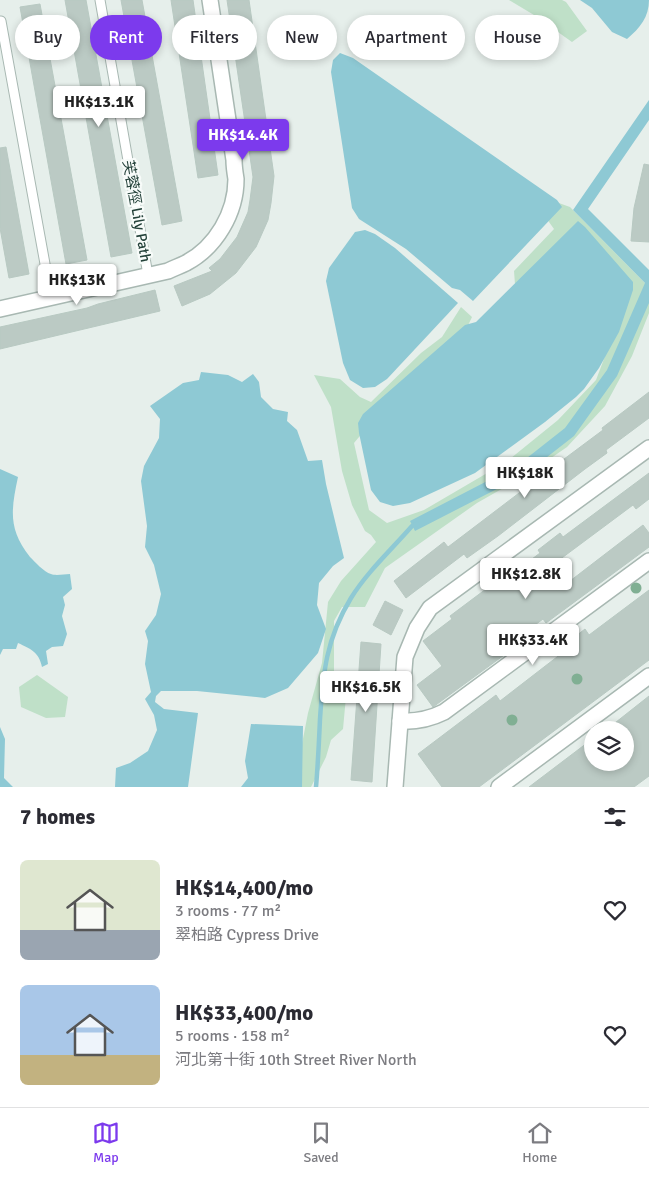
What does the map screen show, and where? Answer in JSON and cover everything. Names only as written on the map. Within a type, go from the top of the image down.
[{"type":"street","points":[[0,309],[168,271],[186,263],[203,252],[217,237],[227,219],[234,200],[236,180],[210,0]]},
{"type":"street","points":[[395,787],[405,657],[417,628],[430,608],[649,448]]},
{"type":"street","points":[[400,720],[423,720],[444,712],[649,561]]},
{"type":"street","points":[[499,787],[649,676]]},
{"type":"lane","name":"芙蓉徑 Lily Path","points":[[100,0],[148,275]]},
{"type":"lane","points":[[1,21],[52,297]]},
{"type":"green space","points":[[509,0],[562,0],[566,2],[587,31],[572,42],[559,33],[559,15],[534,15]]},
{"type":"green space","points":[[542,197],[570,207],[645,283],[649,301],[649,313],[632,356],[605,406],[567,447],[528,474],[477,503],[385,568],[365,607],[342,607],[334,621],[334,676],[348,675],[343,729],[331,740],[326,757],[311,787],[294,785],[308,713],[322,663],[328,602],[341,581],[376,542],[365,531],[352,505],[342,471],[331,407],[314,375],[340,379],[360,397],[371,402],[421,353],[442,337],[461,307],[472,317],[461,340],[369,425],[354,443],[369,510],[387,523],[424,510],[506,462],[558,420],[596,380],[621,314],[516,298],[514,271],[554,229],[539,208]]},
{"type":"green space","points":[[37,675],[68,697],[65,717],[46,718],[21,707],[19,687]]},
{"type":"water","points":[[580,0],[649,0],[649,6],[643,22],[627,39],[612,32],[592,8]]},
{"type":"water","points":[[340,53],[347,56],[347,60],[356,60],[557,200],[562,207],[473,301],[460,290],[452,288],[406,249],[359,219],[352,208],[331,72],[333,60],[337,60],[337,56]]},
{"type":"water","points":[[649,100],[649,120],[588,209],[649,270],[649,303],[617,376],[574,436],[524,475],[415,531],[410,521],[518,465],[565,428],[607,370],[645,283],[573,210]]},
{"type":"water","points":[[578,221],[633,282],[633,290],[619,332],[599,368],[576,397],[475,473],[410,503],[393,506],[380,502],[371,490],[359,433],[358,423],[363,414],[465,325],[476,322]]},
{"type":"water","points":[[365,230],[375,234],[395,248],[458,303],[387,379],[375,387],[363,388],[350,380],[343,363],[326,281],[329,268],[355,232]]},
{"type":"water","points":[[201,372],[228,375],[242,382],[253,374],[259,382],[261,397],[273,409],[288,412],[287,421],[297,430],[308,461],[322,460],[344,558],[333,566],[319,583],[317,605],[326,629],[318,653],[288,688],[265,698],[197,691],[161,691],[156,696],[155,702],[164,709],[198,713],[188,787],[115,787],[116,768],[130,763],[148,751],[157,730],[154,715],[145,699],[151,692],[145,664],[148,641],[145,631],[156,615],[161,594],[154,565],[145,547],[147,526],[141,481],[144,466],[159,438],[160,419],[150,406],[183,383],[199,380]]},
{"type":"water","points":[[0,469],[18,477],[13,519],[23,547],[30,557],[48,573],[55,575],[70,574],[72,589],[63,597],[65,605],[62,616],[67,634],[63,646],[52,647],[46,651],[48,664],[42,667],[39,658],[34,652],[18,643],[16,649],[3,649],[0,655]]},
{"type":"water","points":[[251,724],[303,726],[302,787],[241,787],[248,778],[245,761]]},
{"type":"water","points":[[0,727],[5,739],[4,778],[13,787],[0,787]]},
{"type":"building","points":[[65,0],[86,0],[90,22],[90,60],[97,60],[132,253],[111,257],[76,60],[80,60],[80,15],[68,15]]},
{"type":"building","points":[[121,0],[142,0],[145,15],[124,15]]},
{"type":"building","points":[[171,0],[193,0],[195,15],[173,15]]},
{"type":"building","points":[[227,0],[249,0],[251,15],[229,15]]},
{"type":"building","points":[[40,4],[42,15],[21,15],[20,7]]},
{"type":"building","points":[[257,56],[274,176],[268,220],[256,247],[236,273],[210,294],[182,306],[174,286],[212,271],[209,268],[220,259],[237,237],[248,212],[253,177],[236,60],[257,60]]},
{"type":"building","points":[[29,60],[50,60],[87,260],[66,264]]},
{"type":"building","points":[[132,60],[153,60],[182,221],[162,225]]},
{"type":"building","points":[[180,60],[202,60],[218,175],[198,178]]},
{"type":"building","points":[[6,147],[29,274],[9,278],[0,228],[0,148]]},
{"type":"building","points":[[644,164],[649,165],[649,242],[631,241],[634,208]]},
{"type":"building","points":[[155,290],[160,311],[0,349],[0,327],[87,308]]},
{"type":"building","points":[[649,392],[649,418],[606,450],[607,453],[498,536],[467,558],[464,554],[406,598],[394,581],[444,542],[448,547],[603,430],[602,428]]},
{"type":"building","points":[[649,473],[649,499],[636,509],[633,505],[543,572],[557,591],[643,525],[649,533],[649,547],[546,623],[543,619],[508,645],[511,650],[433,707],[417,685],[442,666],[423,641],[452,619],[450,616],[502,577],[504,580],[540,553],[538,550],[560,533],[563,537]]},
{"type":"building","points":[[649,590],[649,660],[479,787],[442,787],[418,754],[496,695],[500,701],[566,650],[563,646],[585,629],[589,635]]},
{"type":"building","points":[[385,601],[403,610],[391,635],[373,625]]},
{"type":"building","points":[[361,642],[381,644],[372,782],[351,780]]},
{"type":"building","points":[[649,696],[649,776],[634,787],[529,787],[584,745],[584,771],[634,771],[634,721],[617,721]]},
{"type":"waterway","points":[[316,787],[323,686],[327,657],[336,628],[351,598],[364,579],[412,526],[417,524]]}]
